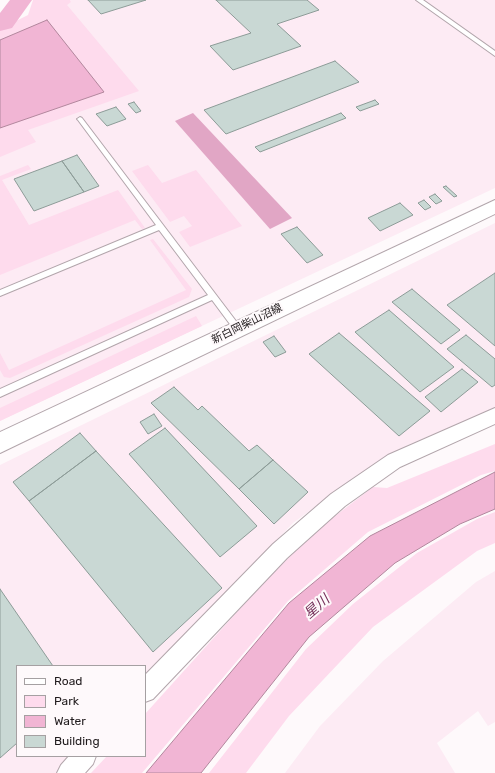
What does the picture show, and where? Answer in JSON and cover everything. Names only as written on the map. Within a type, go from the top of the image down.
[{"type":"street","name":"新白岡柴山沼線","points":[[0,443],[495,206]]},
{"type":"street","points":[[146,691],[280,551],[338,500],[394,461],[495,416]]},
{"type":"street","points":[[69,773],[84,757]]},
{"type":"lane","points":[[419,0],[495,54]]},
{"type":"lane","points":[[80,119],[238,329]]},
{"type":"lane","points":[[0,293],[161,226]]},
{"type":"lane","points":[[0,393],[213,296]]},
{"type":"shaded area","points":[[70,0],[495,0],[495,188],[0,421],[0,35],[71,2]]},
{"type":"shaded area","points":[[193,113],[292,218],[270,229],[175,121]]},
{"type":"shaded area","points":[[495,223],[495,408],[408,445],[360,474],[293,523],[146,678],[146,665],[16,665],[16,757],[71,757],[56,773],[0,773],[0,465]]},
{"type":"shaded area","points":[[495,571],[495,722],[488,726],[478,711],[437,743],[455,773],[285,773],[320,726],[383,661],[476,582]]},
{"type":"green space","points":[[33,0],[70,0],[71,2],[67,5],[139,91],[28,130],[36,142],[0,157],[0,29],[28,15]]},
{"type":"green space","points":[[28,165],[31,169],[2,180],[29,225],[118,190],[145,228],[142,229],[135,220],[0,275],[0,176]]},
{"type":"green space","points":[[148,165],[162,183],[196,170],[242,226],[190,247],[179,232],[192,226],[184,216],[170,222],[132,171]]},
{"type":"green space","points":[[153,239],[192,289],[189,297],[10,378],[4,377],[0,370],[0,353],[9,370],[186,290],[150,240]]},
{"type":"green space","points":[[196,316],[202,326],[0,421],[0,408]]},
{"type":"green space","points":[[495,444],[495,471],[481,475],[368,532],[288,601],[142,773],[91,773],[106,757],[146,757],[146,713],[265,581],[318,529],[373,487],[387,488]]},
{"type":"green space","points":[[495,512],[495,543],[477,551],[373,627],[289,716],[246,773],[209,773],[306,649],[353,604],[417,553],[477,519]]},
{"type":"water","points":[[47,20],[104,92],[0,128],[0,40]]},
{"type":"water","name":"星川","points":[[495,472],[495,509],[460,524],[395,563],[309,637],[201,773],[146,773],[289,603],[370,536]]},
{"type":"building","points":[[88,0],[146,0],[101,14]]},
{"type":"building","points":[[216,0],[307,0],[319,10],[277,24],[301,46],[233,70],[210,46],[251,33]]},
{"type":"building","points":[[335,61],[359,82],[226,134],[204,110]]},
{"type":"building","points":[[375,100],[379,104],[360,111],[356,107]]},
{"type":"building","points":[[134,102],[141,111],[136,113],[128,104]]},
{"type":"building","points":[[116,107],[126,119],[107,126],[96,114]]},
{"type":"building","points":[[341,113],[346,118],[260,152],[255,147]]},
{"type":"building","points":[[77,155],[99,186],[84,192],[62,161]]},
{"type":"building","points":[[62,161],[84,192],[34,211],[14,179]]},
{"type":"building","points":[[446,186],[457,196],[454,197],[443,187]]},
{"type":"building","points":[[435,194],[442,201],[436,204],[429,197]]},
{"type":"building","points":[[424,200],[431,207],[425,210],[418,203]]},
{"type":"building","points":[[400,203],[413,215],[380,231],[368,218]]},
{"type":"building","points":[[297,227],[323,255],[307,263],[281,234]]},
{"type":"building","points":[[495,273],[495,346],[447,305]]},
{"type":"building","points":[[412,289],[460,330],[441,344],[392,302]]},
{"type":"building","points":[[389,310],[454,367],[420,392],[355,332]]},
{"type":"building","points":[[339,333],[430,411],[399,436],[309,354]]},
{"type":"building","points":[[466,335],[495,359],[495,385],[492,387],[447,349]]},
{"type":"building","points":[[274,336],[286,352],[275,357],[263,342]]},
{"type":"building","points":[[462,369],[478,382],[441,412],[425,397]]},
{"type":"building","points":[[174,387],[198,410],[202,406],[249,451],[257,445],[273,460],[239,489],[151,403]]},
{"type":"building","points":[[154,414],[162,426],[148,434],[140,422]]},
{"type":"building","points":[[165,428],[257,526],[220,557],[129,454]]},
{"type":"building","points":[[80,433],[96,451],[29,501],[13,482]]},
{"type":"building","points":[[96,451],[222,588],[153,652],[29,501]]},
{"type":"building","points":[[273,460],[308,492],[274,524],[239,489]]},
{"type":"building","points":[[0,589],[52,665],[16,665],[16,744],[0,758]]},
{"type":"waterway","points":[[0,24],[4,23],[21,0]]}]
